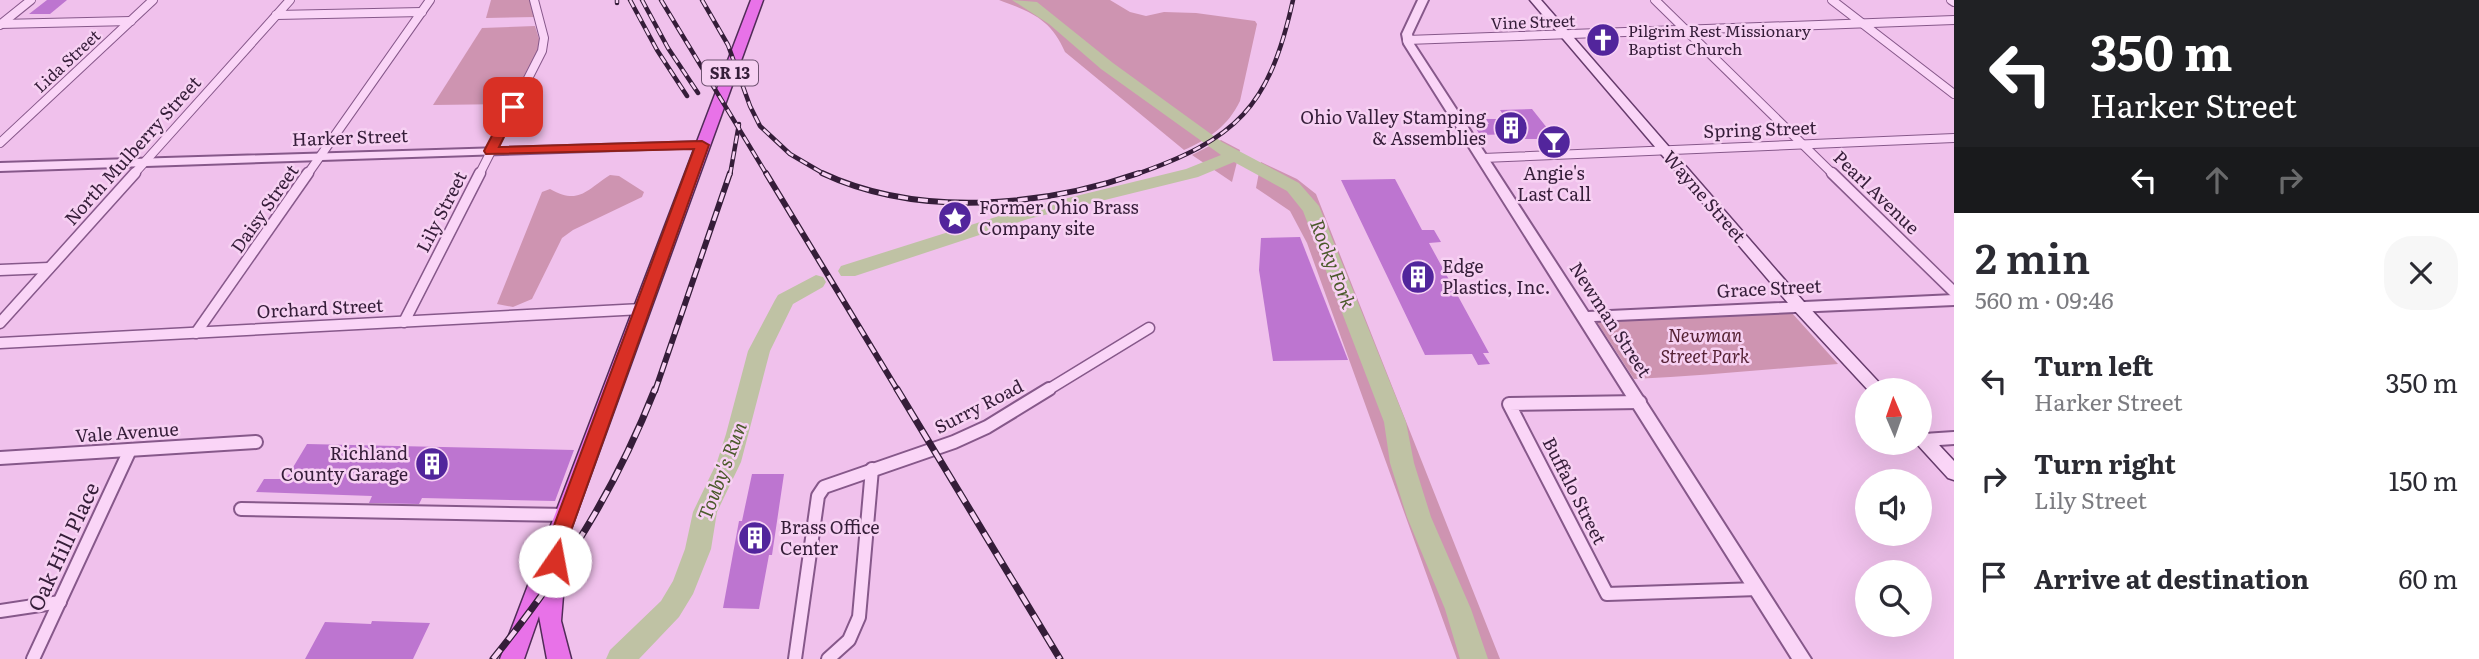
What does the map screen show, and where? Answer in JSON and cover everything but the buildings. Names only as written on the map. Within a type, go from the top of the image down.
[{"type":"highway","name":"SR 13","points":[[512,659],[757,0]]},
{"type":"highway","name":"SR 13","points":[[558,539],[550,621],[559,659]]},
{"type":"main road","name":"Wayne Street","points":[[1535,0],[1799,306],[1867,378]]},
{"type":"main road","points":[[1932,449],[1954,473]]},
{"type":"street","points":[[0,25],[31,0]]},
{"type":"street","name":"Lida Street","points":[[0,143],[153,0]]},
{"type":"street","name":"North Mulberry Street","points":[[0,323],[289,0]]},
{"type":"street","name":"Daisy Street","points":[[196,333],[430,0]]},
{"type":"street","name":"Lily Street","points":[[404,322],[544,45],[534,0]]},
{"type":"street","points":[[1407,40],[1408,30],[1423,0]]},
{"type":"street","name":"Pearl Avenue","points":[[1655,0],[1954,292]]},
{"type":"street","points":[[1832,0],[1954,94]]},
{"type":"street","points":[[276,15],[422,12]]},
{"type":"street","name":"Vine Street","points":[[1407,40],[1954,20]]},
{"type":"street","points":[[0,25],[131,21]]},
{"type":"street","name":"Newman Street","points":[[1407,40],[1802,659]]},
{"type":"street","name":"Spring Street","points":[[1483,158],[1954,138]]},
{"type":"street","name":"Harker Street","points":[[0,167],[702,145]]},
{"type":"street","points":[[0,270],[49,268]]},
{"type":"street","name":"Grace Street","points":[[1586,317],[1954,300]]},
{"type":"street","name":"Orchard Street","points":[[0,343],[642,309]]},
{"type":"street","name":"Surry Road","points":[[795,659],[818,496],[826,485],[954,442],[987,427],[1149,328]]},
{"type":"street","name":"Buffalo Street","points":[[1640,402],[1510,404],[1607,594],[1758,589]]},
{"type":"street","points":[[1932,438],[1954,438]]},
{"type":"street","name":"Vale Avenue","points":[[0,458],[256,442]]},
{"type":"street","name":"Oak Hill Place","points":[[33,659],[130,450]]},
{"type":"street","points":[[828,659],[849,640],[859,617],[872,469]]},
{"type":"street","points":[[241,509],[567,515]]},
{"type":"street","points":[[0,611],[60,602]]},
{"type":"green space","points":[[491,0],[530,0],[535,17],[486,18]]},
{"type":"green space","points":[[999,0],[1110,0],[1130,12],[1146,16],[1164,12],[1196,13],[1255,21],[1257,24],[1240,101],[1230,118],[1217,131],[1184,150],[1065,52],[1053,32],[1039,18]]},
{"type":"green space","points":[[535,26],[540,42],[539,50],[511,104],[433,105],[482,28]]},
{"type":"green space","points":[[1221,140],[1240,150],[1232,182],[1192,155]]},
{"type":"green space","points":[[1261,162],[1297,179],[1316,194],[1500,659],[1457,659],[1307,243],[1290,211],[1256,188]]},
{"type":"green space","points":[[610,175],[619,176],[644,192],[642,197],[573,230],[562,238],[532,299],[513,307],[497,304],[542,192],[550,189],[560,194],[575,196],[588,191]]},
{"type":"green space","name":"Newman Street Park","points":[[1791,312],[1838,364],[1634,379],[1597,322]]},
{"type":"waterway","name":"Rocky Fork","points":[[1019,0],[1032,5],[1054,21],[1107,66],[1216,146],[1293,187],[1312,210],[1395,422],[1402,463],[1419,517],[1458,609],[1474,659]]},
{"type":"waterway","name":"Touby's Run","points":[[848,271],[1022,215],[1192,173],[1232,157]]},
{"type":"waterway","name":"Touby's Run","points":[[620,659],[670,609],[684,586],[698,549],[705,512],[729,462],[738,434],[759,351],[785,300],[816,282]]},
{"type":"railway","points":[[630,0],[657,50],[687,96]]},
{"type":"railway","points":[[642,0],[668,48],[698,93]]},
{"type":"railway","points":[[661,0],[738,128]]},
{"type":"railway","points":[[702,0],[728,45],[760,126],[790,154],[824,174]]},
{"type":"railway","points":[[1134,175],[1199,148],[1243,114],[1273,68],[1293,0]]},
{"type":"railway","points":[[730,175],[738,128]]},
{"type":"railway","points":[[738,128],[767,175]]},
{"type":"railway","points":[[655,391],[730,173]]},
{"type":"railway","points":[[766,173],[898,391]]},
{"type":"railway","points":[[824,174],[859,187],[898,197],[980,203],[1062,194],[1139,173]]},
{"type":"railway","points":[[493,659],[542,595],[585,530],[622,463],[655,389]]},
{"type":"railway","points":[[897,389],[1060,659]]},
{"type":"place","name":"Pilgrim Rest Missionary Baptist Church","points":[[1603,40]]},
{"type":"place","name":"Ohio Valley Stamping & Assemblies","points":[[1511,128]]},
{"type":"place","name":"Angie's Last Call","points":[[1554,142]]},
{"type":"place","name":"Former Ohio Brass Company site","points":[[955,218]]},
{"type":"place","name":"Edge Plastics, Inc.","points":[[1418,277]]},
{"type":"place","name":"Richland County Garage","points":[[432,464]]},
{"type":"place","name":"Brass Office Center","points":[[755,538]]},
{"type":"route","points":[[513,107],[490,151],[702,145],[558,539],[555,561]]}]
